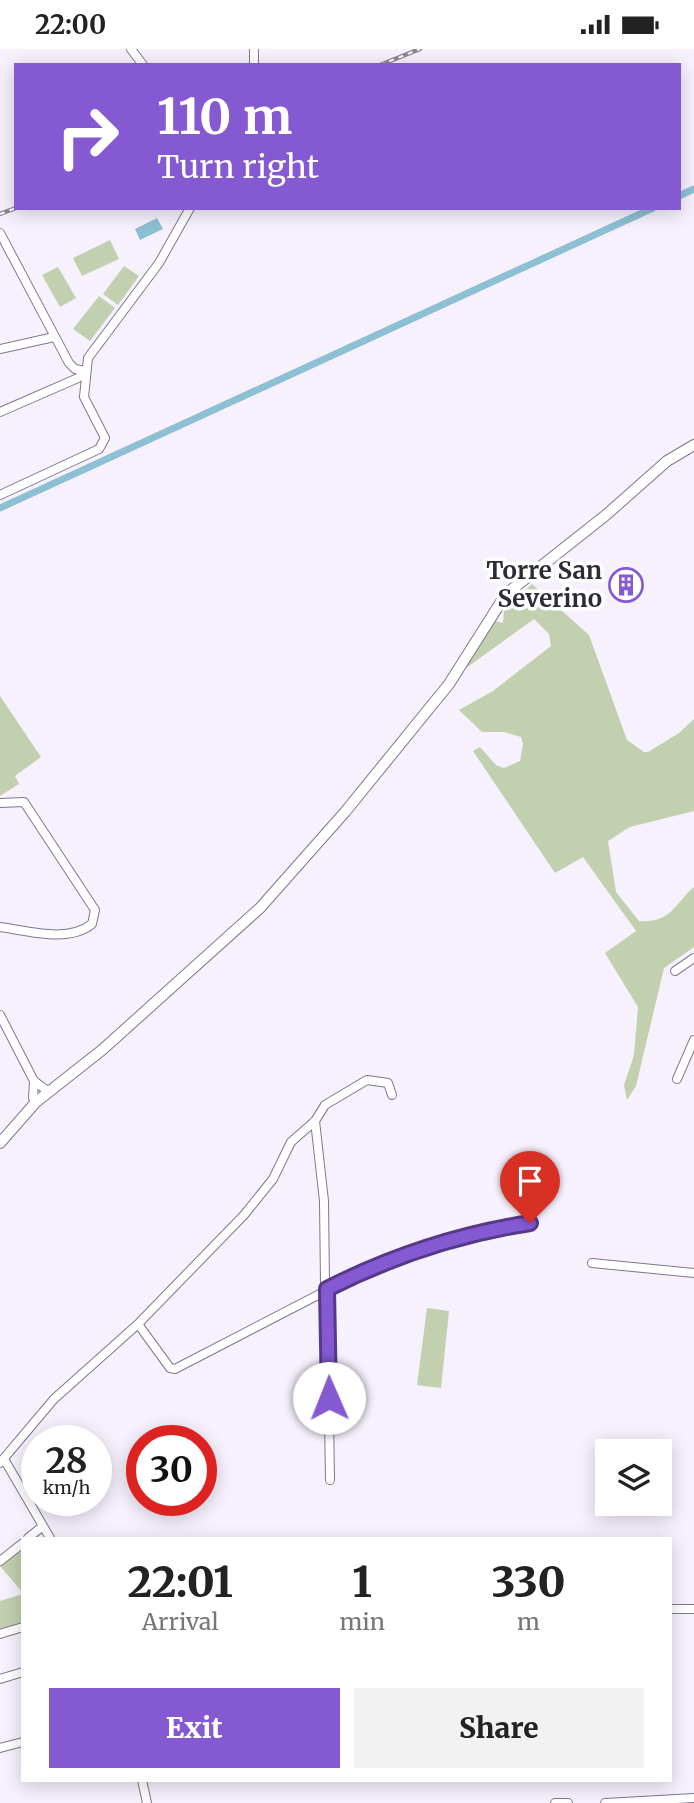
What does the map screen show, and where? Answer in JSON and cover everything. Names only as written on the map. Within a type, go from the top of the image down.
[{"type":"street","points":[[0,495],[100,450],[104,438],[84,397],[88,358],[159,263],[189,210]]},
{"type":"street","points":[[0,233],[69,363],[75,369],[85,371]]},
{"type":"street","points":[[0,349],[54,337]]},
{"type":"street","points":[[0,412],[78,378],[85,371]]},
{"type":"street","points":[[0,1143],[36,1102],[102,1050],[260,908],[345,812],[449,684],[506,594],[606,515],[667,461],[694,445]]},
{"type":"street","points":[[0,803],[24,802],[95,910],[92,924],[84,931],[70,934],[0,927]]},
{"type":"street","points":[[675,971],[694,958]]},
{"type":"street","points":[[0,1015],[34,1081],[49,1092]]},
{"type":"street","points":[[677,1079],[694,1040]]},
{"type":"street","points":[[49,1537],[2,1461],[54,1399],[138,1325],[244,1216],[273,1179],[291,1142],[315,1121],[325,1105],[367,1080],[388,1083],[392,1095]]},
{"type":"street","points":[[34,1081],[33,1098],[36,1102]]},
{"type":"street","points":[[315,1121],[324,1201],[330,1480]]},
{"type":"street","points":[[138,1325],[170,1368],[175,1369],[326,1286],[374,1266],[475,1233],[530,1223]]},
{"type":"street","points":[[592,1263],[694,1273]]},
{"type":"street","points":[[29,1537],[43,1526]]},
{"type":"street","points":[[0,1561],[21,1545]]},
{"type":"street","points":[[672,1609],[694,1609]]},
{"type":"street","points":[[0,1634],[21,1628]]},
{"type":"street","points":[[0,1679],[21,1673]]},
{"type":"street","points":[[0,1748],[21,1743]]},
{"type":"street","points":[[142,1782],[147,1803]]},
{"type":"street","points":[[605,1803],[694,1798]]},
{"type":"street","points":[[555,1803],[568,1803]]},
{"type":"green space","points":[[110,240],[119,259],[82,276],[73,258]]},
{"type":"green space","points":[[124,266],[139,276],[118,305],[103,294]]},
{"type":"green space","points":[[58,267],[76,298],[60,307],[42,275]]},
{"type":"green space","points":[[99,296],[115,308],[90,341],[73,329]]},
{"type":"green space","points":[[532,584],[589,635],[627,740],[648,752],[679,733],[694,719],[694,811],[630,827],[608,841],[616,892],[639,921],[666,916],[694,887],[694,947],[664,968],[636,1086],[627,1100],[624,1085],[634,1055],[638,1007],[605,953],[636,931],[583,857],[555,873],[473,751],[480,747],[496,765],[504,768],[520,761],[523,744],[521,737],[504,732],[482,732],[459,710],[493,691],[551,646],[549,634],[534,619],[462,671],[495,621],[503,623],[504,610]]},
{"type":"green space","points":[[0,696],[41,757],[15,776],[19,784],[0,796]]},
{"type":"green space","points":[[427,1308],[449,1311],[441,1388],[417,1385]]},
{"type":"green space","points":[[19,1550],[21,1552],[21,1591],[0,1566]]},
{"type":"green space","points":[[21,1595],[21,1624],[0,1630],[0,1601]]},
{"type":"water","points":[[157,218],[163,229],[140,240],[135,229]]},
{"type":"waterway","points":[[681,195],[694,189]]},
{"type":"waterway","points":[[0,508],[649,210]]},
{"type":"railway","points":[[385,63],[420,49]]},
{"type":"railway","points":[[0,214],[14,209]]},
{"type":"place","name":"Torre San Severino","points":[[626,585]]},
{"type":"route","points":[[329,1398],[327,1289],[374,1266],[475,1233],[530,1223]]}]
